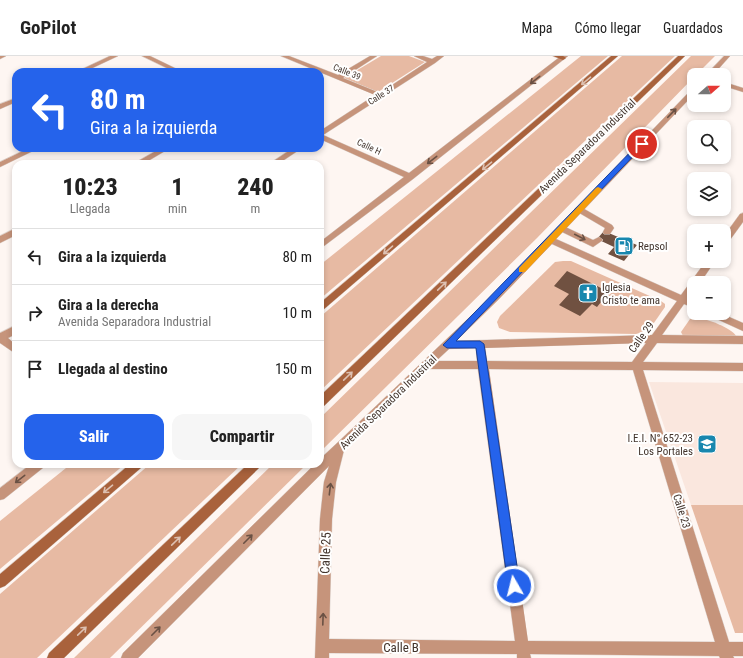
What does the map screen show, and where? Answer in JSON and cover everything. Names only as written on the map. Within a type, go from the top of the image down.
[{"type":"main road","points":[[324,305],[615,56]]},
{"type":"main road","name":"Avenida Separadora Industrial","points":[[324,399],[682,56]]},
{"type":"main road","points":[[0,582],[133,468]]},
{"type":"main road","points":[[54,658],[252,468]]},
{"type":"street","points":[[87,68],[114,56]]},
{"type":"street","points":[[145,56],[171,68]]},
{"type":"street","name":"Calle 39","points":[[284,56],[313,68]]},
{"type":"street","points":[[338,78],[374,56]]},
{"type":"street","points":[[417,56],[432,62]]},
{"type":"street","name":"Calle 37","points":[[324,132],[441,56]]},
{"type":"street","points":[[716,68],[727,56]]},
{"type":"street","points":[[324,243],[410,177],[561,57]]},
{"type":"street","name":"Calle 39","points":[[324,72],[380,95]]},
{"type":"street","points":[[731,86],[743,90]]},
{"type":"street","name":"Avenida Separadora Industrial","points":[[324,463],[447,345],[687,97]]},
{"type":"street","points":[[0,107],[12,102]]},
{"type":"street","name":"Calle H","points":[[324,137],[410,177]]},
{"type":"street","points":[[0,165],[26,152]]},
{"type":"street","points":[[144,160],[159,152]]},
{"type":"street","points":[[279,160],[292,152]]},
{"type":"street","points":[[579,209],[609,227],[607,232]]},
{"type":"street","points":[[731,232],[743,216]]},
{"type":"street","points":[[561,228],[594,244],[599,240]]},
{"type":"street","points":[[0,240],[12,233]]},
{"type":"street","points":[[550,240],[687,302]]},
{"type":"street","name":"Calle 29","points":[[636,365],[687,294]]},
{"type":"street","points":[[727,320],[743,327]]},
{"type":"street","points":[[12,331],[0,338],[12,347]]},
{"type":"street","points":[[447,345],[655,339],[743,340]]},
{"type":"street","points":[[480,344],[524,653]]},
{"type":"street","points":[[426,365],[636,365],[743,367]]},
{"type":"street","name":"Calle 23","points":[[636,365],[726,654]]},
{"type":"street","name":"Calle 25","points":[[322,652],[326,518],[330,482],[339,448]]},
{"type":"street","points":[[0,495],[35,468]]},
{"type":"street","name":"Avenida Separadora Industrial","points":[[128,658],[319,468]]},
{"type":"street","name":"Calle B","points":[[322,652],[726,654],[743,649]]},
{"type":"shaded area","points":[[381,56],[409,56],[425,62],[378,92],[344,78]]},
{"type":"shaded area","points":[[581,56],[608,56],[324,296],[324,262]]},
{"type":"shaded area","points":[[622,56],[675,56],[324,387],[324,314]]},
{"type":"shaded area","points":[[691,56],[715,56],[703,68],[687,68],[687,84],[537,238],[324,448],[324,414]]},
{"type":"shaded area","points":[[571,261],[661,301],[665,304],[665,307],[649,330],[636,334],[510,332],[499,328],[497,322],[500,316],[555,262]]},
{"type":"shaded area","points":[[689,320],[707,320],[729,330],[736,336],[683,336],[681,332]]},
{"type":"shaded area","name":"I.E.I. N° 652-23 Los Portales","points":[[649,382],[743,383],[743,505],[691,505]]},
{"type":"shaded area","points":[[66,468],[120,468],[0,569],[0,521]]},
{"type":"shaded area","points":[[145,468],[238,468],[37,658],[0,658],[0,594]]},
{"type":"shaded area","points":[[269,468],[303,468],[110,658],[74,658]]},
{"type":"shaded area","points":[[691,505],[743,505],[743,633],[735,633]]},
{"type":"building","name":"Repsol","points":[[604,231],[637,245],[624,261],[608,254],[614,247],[597,239]]},
{"type":"building","name":"Iglesia Cristo te ama","points":[[567,271],[609,292],[597,307],[592,304],[580,316],[559,305],[569,294],[554,286]]},
{"type":"slow traffic","points":[[522,270],[598,189]]},
{"type":"place","name":"Repsol","points":[[624,246]]},
{"type":"place","name":"Iglesia Cristo te ama","points":[[588,293]]},
{"type":"place","name":"I.E.I. N° 652-23 Los Portales","points":[[707,444]]},
{"type":"route","points":[[514,586],[480,344],[447,345],[506,286],[642,144]]}]
